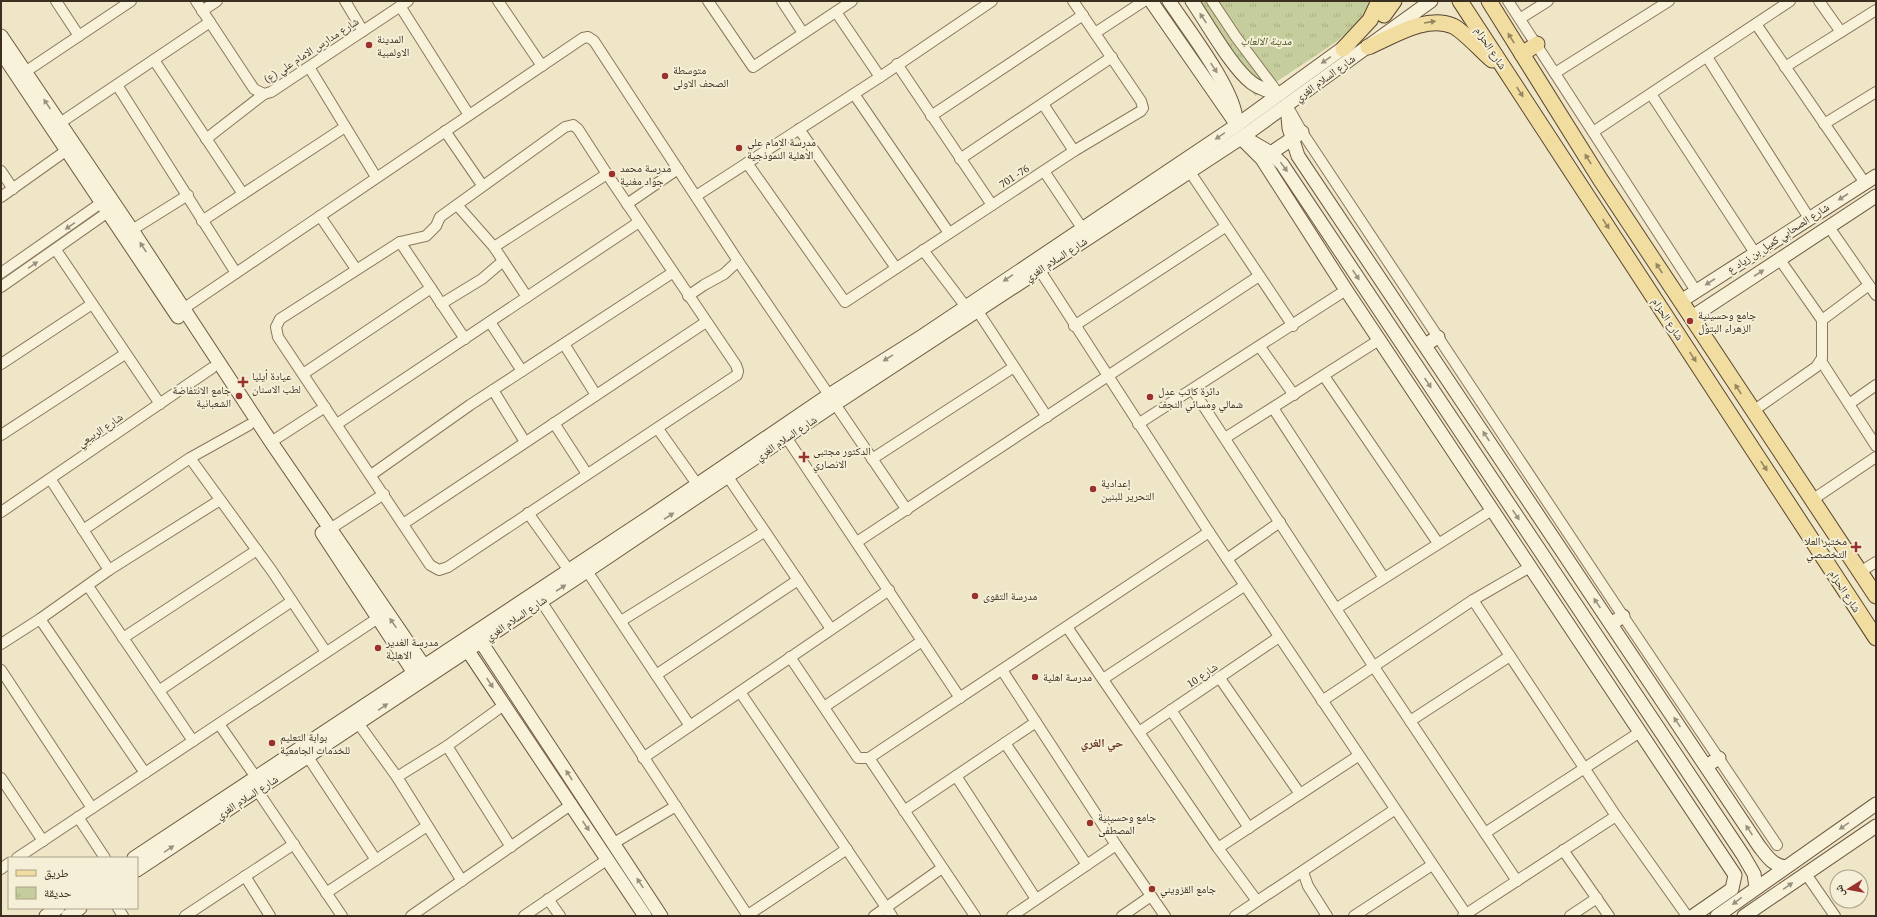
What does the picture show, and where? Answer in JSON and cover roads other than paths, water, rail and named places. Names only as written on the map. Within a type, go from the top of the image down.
[{"type":"main road","points":[[1343,49],[1382,8],[1394,1]]},
{"type":"main road","name":"شارع الحزام","points":[[1460,1],[1876,638]]},
{"type":"main road","name":"شارع الحزام","points":[[1492,5],[1626,218],[1876,596]]},
{"type":"main road","points":[[1368,47],[1417,25],[1438,21],[1453,26],[1508,75]]},
{"type":"main road","points":[[1522,54],[1537,44]]},
{"type":"main road","points":[[1594,206],[1593,193],[1598,189],[1602,190],[1612,206],[1626,218]]},
{"type":"main road","points":[[1813,541],[1821,545],[1828,543],[1832,537],[1832,530]]},
{"type":"main road","points":[[1834,573],[1833,566],[1835,560],[1843,557],[1856,566]]},
{"type":"street","points":[[56,1],[79,36]]},
{"type":"street","points":[[25,72],[79,36],[118,5],[131,1]]},
{"type":"street","name":"شارع مدارس الامام علي (ع)","points":[[196,1],[254,89],[264,94],[271,92],[404,4]]},
{"type":"street","points":[[202,11],[217,1]]},
{"type":"street","points":[[345,1],[363,31]]},
{"type":"street","points":[[498,1],[542,66]]},
{"type":"street","points":[[708,1],[753,67],[852,1]]},
{"type":"street","points":[[782,1],[804,33]]},
{"type":"street","points":[[696,196],[854,94],[992,1]]},
{"type":"street","points":[[960,158],[1112,57],[1073,1]]},
{"type":"street","points":[[1095,33],[1144,1]]},
{"type":"street","points":[[1151,1],[1237,125]]},
{"type":"street","points":[[1169,1],[1224,84],[1234,106],[1237,125]]},
{"type":"street","points":[[1192,1],[1230,58],[1251,82],[1260,88],[1278,93]]},
{"type":"street","points":[[1212,1],[1236,37],[1278,93]]},
{"type":"street","points":[[1382,8],[1401,1]]},
{"type":"street","name":"شارع السلام الغري","points":[[135,857],[255,776],[276,771],[308,757],[587,571],[697,484],[926,339],[971,309],[1082,228],[1104,220],[1190,172],[1287,106],[1431,1]]},
{"type":"street","points":[[1508,1],[1521,18],[1696,291]]},
{"type":"street","points":[[1521,18],[1548,1]]},
{"type":"street","points":[[1556,74],[1669,1]]},
{"type":"street","points":[[1593,132],[1790,1]]},
{"type":"street","points":[[1820,1],[1841,32]]},
{"type":"street","points":[[404,4],[469,115]]},
{"type":"street","points":[[1785,67],[1876,10]]},
{"type":"street","points":[[836,12],[880,76]]},
{"type":"street","points":[[931,116],[1083,15]]},
{"type":"street","points":[[60,123],[210,22]]},
{"type":"street","points":[[1756,24],[1865,183]]},
{"type":"street","points":[[1198,45],[1209,45],[1213,42],[1214,34]]},
{"type":"street","points":[[1,36],[132,230],[183,309],[212,368],[249,425],[378,618],[419,670]]},
{"type":"street","points":[[183,309],[582,38],[588,36],[594,41],[738,261],[907,510]]},
{"type":"street","name":"شارع السلام الغري","points":[[971,309],[1039,270],[1104,220],[1237,125],[1278,93],[1343,49]]},
{"type":"street","points":[[1,52],[105,208],[271,442],[330,529],[419,670]]},
{"type":"street","name":"701 -76","points":[[747,163],[845,302],[1074,151],[1141,111],[1143,105],[1112,57]]},
{"type":"street","points":[[1707,57],[1809,218]]},
{"type":"street","points":[[154,60],[243,194]]},
{"type":"street","points":[[897,64],[992,205]]},
{"type":"street","points":[[309,67],[376,177]]},
{"type":"street","points":[[117,85],[236,273]]},
{"type":"street","points":[[1824,124],[1876,92]]},
{"type":"street","points":[[206,139],[264,94]]},
{"type":"street","points":[[854,94],[949,233]]},
{"type":"street","points":[[1651,94],[1755,254]]},
{"type":"street","points":[[1043,104],[1074,151]]},
{"type":"street","points":[[1287,106],[1297,135],[1438,337],[1777,845]]},
{"type":"street","points":[[573,125],[578,129],[672,273],[736,365],[738,375],[448,567],[439,570],[430,565],[278,336],[276,327],[280,319],[400,242],[426,236],[436,226],[440,217],[482,185],[565,127],[573,125]]},
{"type":"street","points":[[202,221],[345,127]]},
{"type":"street","points":[[799,129],[896,268]]},
{"type":"street","points":[[445,131],[482,185]]},
{"type":"street","points":[[1267,156],[1297,135]]},
{"type":"street","points":[[1297,135],[1298,156],[1760,846],[1770,860],[1785,867]]},
{"type":"street","points":[[1241,138],[1267,156],[1282,164],[1743,855],[1752,869],[1756,887]]},
{"type":"street","points":[[1,197],[67,150]]},
{"type":"street","points":[[1267,156],[1346,290],[1735,875],[1732,889],[1693,916]]},
{"type":"street","points":[[627,204],[678,169]]},
{"type":"street","points":[[1044,171],[1082,228]]},
{"type":"street","points":[[1,172],[13,189]]},
{"type":"street","points":[[1190,172],[1293,326]]},
{"type":"street","points":[[494,247],[606,174]]},
{"type":"street","name":"شارع الصحابي كميل بن زياد ع","points":[[1681,301],[1876,176]]},
{"type":"street","points":[[132,230],[188,195]]},
{"type":"street","name":"شارع الصحابي كميل بن زياد ع","points":[[1692,317],[1876,196]]},
{"type":"street","points":[[457,205],[494,247],[527,297]]},
{"type":"street","points":[[1,287],[56,250],[105,208]]},
{"type":"street","points":[[1,273],[105,208]]},
{"type":"street","points":[[320,216],[356,269]]},
{"type":"street","points":[[337,424],[639,222]]},
{"type":"street","points":[[1074,326],[1226,227]]},
{"type":"street","points":[[1829,227],[1876,294]]},
{"type":"street","points":[[400,242],[465,339]]},
{"type":"street","points":[[56,250],[160,404]]},
{"type":"street","points":[[923,250],[971,309],[1014,368],[1047,417]]},
{"type":"street","points":[[1780,260],[1822,320],[1821,361],[1876,446]]},
{"type":"street","points":[[441,304],[482,279],[503,261]]},
{"type":"street","points":[[688,296],[724,274],[738,261]]},
{"type":"street","points":[[1039,270],[1208,532],[1464,915],[1616,816]]},
{"type":"street","points":[[371,475],[493,390],[672,273]]},
{"type":"street","points":[[857,542],[1259,276]]},
{"type":"street","points":[[1822,320],[1869,285]]},
{"type":"street","points":[[303,374],[431,288]]},
{"type":"street","points":[[1138,424],[1293,326],[1346,290]]},
{"type":"street","points":[[1,364],[92,304]]},
{"type":"street","points":[[490,322],[522,371]]},
{"type":"street","points":[[403,524],[706,322]]},
{"type":"street","points":[[1425,345],[1438,337]]},
{"type":"street","points":[[1225,438],[1379,340]]},
{"type":"street","points":[[564,344],[596,395]]},
{"type":"street","points":[[1260,347],[1294,395]]},
{"type":"street","points":[[1,435],[126,354]]},
{"type":"street","points":[[1396,365],[1410,356]]},
{"type":"street","points":[[1753,411],[1816,367],[1821,361]]},
{"type":"street","name":"شارع الربيعي","points":[[1,512],[51,480],[98,445],[212,368]]},
{"type":"street","points":[[872,459],[1014,368]]},
{"type":"street","points":[[1324,376],[1438,543]]},
{"type":"street","points":[[1849,404],[1876,384]]},
{"type":"street","points":[[493,390],[525,442]]},
{"type":"street","points":[[1193,390],[1517,881]]},
{"type":"street","name":"شارع السلام الغري","points":[[138,869],[257,790],[276,771],[419,670],[568,569],[728,477],[786,437],[832,399]]},
{"type":"street","points":[[271,442],[325,406]]},
{"type":"street","points":[[1273,408],[1384,578]]},
{"type":"street","points":[[554,423],[587,474]]},
{"type":"street","points":[[83,530],[190,458],[249,425]]},
{"type":"street","points":[[658,429],[697,484]]},
{"type":"street","points":[[786,437],[960,698]]},
{"type":"street","points":[[1812,500],[1876,457]]},
{"type":"street","points":[[190,458],[257,550],[326,652]]},
{"type":"street","points":[[1485,468],[1492,471],[1497,470],[1501,466],[1502,460]]},
{"type":"street","points":[[728,477],[831,629]]},
{"type":"street","points":[[51,480],[109,570]]},
{"type":"street","points":[[1503,495],[1504,489],[1507,485],[1512,483],[1519,485]]},
{"type":"street","points":[[330,529],[384,494]]},
{"type":"street","points":[[2,641],[40,620],[109,570],[220,500]]},
{"type":"street","points":[[1337,608],[1492,510]]},
{"type":"street","points":[[528,513],[568,569]]},
{"type":"street","points":[[1227,559],[1280,522]]},
{"type":"street","points":[[621,621],[764,532]]},
{"type":"street","points":[[790,657],[858,758],[869,758],[1208,532]]},
{"type":"street","points":[[123,638],[257,550]]},
{"type":"street","points":[[1856,566],[1876,562]]},
{"type":"street","points":[[1322,701],[1473,600],[1530,567]]},
{"type":"street","points":[[587,571],[690,726]]},
{"type":"street","points":[[656,675],[798,580]]},
{"type":"street","points":[[88,586],[160,690],[193,741]]},
{"type":"street","points":[[1103,679],[1244,586]]},
{"type":"street","points":[[643,758],[889,590]]},
{"type":"street","points":[[1473,600],[1616,816],[1687,916]]},
{"type":"street","points":[[160,690],[292,601]]},
{"type":"street","points":[[541,602],[748,915],[847,849]]},
{"type":"street","points":[[1611,624],[1623,616]]},
{"type":"street","points":[[19,857],[378,618]]},
{"type":"street","points":[[40,620],[145,773]]},
{"type":"street","points":[[1067,627],[1256,901]]},
{"type":"street","name":"شارع 10","points":[[1139,732],[1279,637]]},
{"type":"street","points":[[824,707],[922,641]]},
{"type":"street","points":[[481,642],[614,843],[652,914]]},
{"type":"street","points":[[468,651],[608,859],[652,914]]},
{"type":"street","points":[[1410,721],[1510,656]]},
{"type":"street","points":[[1596,665],[1610,656]]},
{"type":"street","points":[[1,670],[92,808]]},
{"type":"street","points":[[1002,670],[1116,845],[1165,916]]},
{"type":"street","points":[[1219,678],[1300,794]]},
{"type":"street","points":[[740,692],[890,912]]},
{"type":"street","points":[[397,777],[447,746],[504,706]]},
{"type":"street","points":[[1171,710],[1249,828]]},
{"type":"street","points":[[904,811],[1036,722]]},
{"type":"street","points":[[358,723],[397,777],[462,881]]},
{"type":"street","points":[[219,724],[255,776]]},
{"type":"street","points":[[1485,833],[1584,767],[1640,732]]},
{"type":"street","points":[[1005,743],[1087,865]]},
{"type":"street","points":[[447,746],[511,846]]},
{"type":"street","points":[[1218,848],[1358,756]]},
{"type":"street","points":[[308,757],[376,860]]},
{"type":"street","points":[[869,758],[974,916]]},
{"type":"street","points":[[1706,766],[1719,758]]},
{"type":"street","points":[[956,776],[1036,899]]},
{"type":"street","points":[[1676,786],[1691,777]]},
{"type":"street","points":[[1,778],[43,841]]},
{"type":"street","points":[[257,790],[342,916]]},
{"type":"street","points":[[412,916],[572,804]]},
{"type":"street","points":[[1717,916],[1756,887],[1876,804]]},
{"type":"street","points":[[614,843],[676,806]]},
{"type":"street","points":[[1235,916],[1394,810]]},
{"type":"street","points":[[78,817],[104,857]]},
{"type":"street","points":[[326,893],[427,826]]},
{"type":"street","points":[[1744,916],[1876,826]]},
{"type":"street","points":[[185,916],[294,844]]},
{"type":"street","points":[[1012,916],[1116,845]]},
{"type":"street","points":[[1743,855],[1760,846]]},
{"type":"street","points":[[1563,850],[1609,916]]},
{"type":"street","points":[[524,916],[608,859]]},
{"type":"street","points":[[1354,916],[1432,865]]},
{"type":"street","points":[[874,916],[890,912],[942,868]]},
{"type":"street","points":[[1303,872],[1308,886],[1327,916]]},
{"type":"street","points":[[1806,874],[1835,916]]},
{"type":"street","points":[[245,876],[270,916]]},
{"type":"street","points":[[1122,916],[1151,896]]},
{"type":"street","points":[[1570,916],[1597,898]]},
{"type":"street","points":[[548,899],[560,916]]},
{"type":"street","points":[[46,916],[56,909]]},
{"type":"street","points":[[68,916],[78,909]]},
{"type":"place","name":"المدينة الاولمبية","points":[[369,45]]},
{"type":"place","name":"متوسطة الصحف الاولى","points":[[665,76]]},
{"type":"place","name":"مدرسة الامام علي الاهلية النموذجية","points":[[739,148]]},
{"type":"place","name":"مدرسة محمد جواد مغنية","points":[[612,174]]},
{"type":"place","name":"جامع وحسينية الزهراء البتول","points":[[1690,321]]},
{"type":"place","name":"عيادة أيليا لطب الاسنان","points":[[243,382]]},
{"type":"place","name":"جامع الانتفاضة الشعبانية","points":[[239,396]]},
{"type":"place","name":"دائرة كاتب عدل شمالي ومسائي النجف","points":[[1150,397]]},
{"type":"place","name":"الدكتور مجتبى الانصاري","points":[[804,457]]},
{"type":"place","name":"إعدادية التحرير للبنين","points":[[1093,489]]},
{"type":"place","name":"مختبر العلا التخصصي","points":[[1856,547]]},
{"type":"place","name":"مدرسة التقوى","points":[[975,596]]},
{"type":"place","name":"مدرسة الغدير الاهلية","points":[[378,648]]},
{"type":"place","name":"مدرسة اهلية","points":[[1035,677]]},
{"type":"place","name":"بوابة التعليم للخدمات الجامعية","points":[[272,743]]},
{"type":"place","name":"جامع وحسينية المصطفى","points":[[1090,823]]},
{"type":"place","name":"جامع القزويني","points":[[1152,889]]},
{"type":"district","name":"حي الغري","points":[[1102,743]]},
{"type":"park label","name":"مدينة الالعاب","points":[[1266,41]]}]
